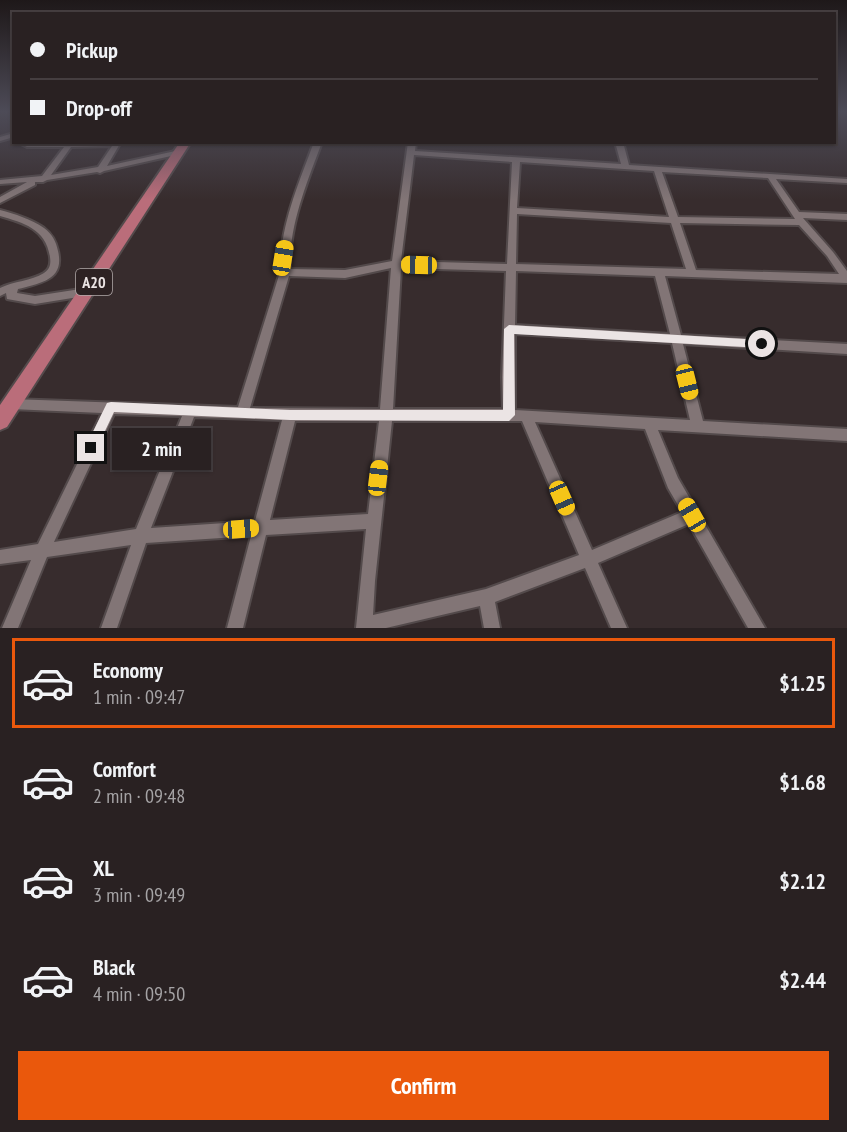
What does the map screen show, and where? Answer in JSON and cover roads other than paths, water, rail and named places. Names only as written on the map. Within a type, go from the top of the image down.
[{"type":"main road","name":"A20","points":[[0,421],[183,147]]},
{"type":"street","points":[[25,144],[49,144]]},
{"type":"street","points":[[0,200],[40,180],[70,144]]},
{"type":"street","points":[[100,171],[117,144]]},
{"type":"street","points":[[242,413],[285,272],[283,258],[286,239],[317,144]]},
{"type":"street","points":[[620,144],[626,167]]},
{"type":"street","points":[[0,182],[40,180],[100,171],[183,147]]},
{"type":"street","points":[[692,515],[589,559],[486,597],[364,627],[373,521],[386,416],[396,264],[411,148],[516,160],[847,181]]},
{"type":"street","points":[[509,415],[509,329],[516,160]]},
{"type":"street","points":[[658,170],[692,273]]},
{"type":"street","points":[[770,176],[799,218],[830,254],[847,279]]},
{"type":"street","points":[[513,211],[675,220],[847,217]]},
{"type":"street","points":[[0,213],[39,229],[51,238],[55,263],[52,270],[39,279],[0,292]]},
{"type":"street","points":[[285,272],[345,274],[396,264],[847,279]]},
{"type":"street","points":[[660,274],[698,426]]},
{"type":"street","points":[[13,286],[11,296],[27,300],[87,292]]},
{"type":"street","points":[[509,329],[847,349]]},
{"type":"street","points":[[11,404],[290,415],[509,415],[847,435]]},
{"type":"street","points":[[10,628],[42,551],[111,407]]},
{"type":"street","points":[[109,628],[141,536],[190,412]]},
{"type":"street","points":[[235,628],[290,415]]},
{"type":"street","points":[[526,416],[619,628]]},
{"type":"street","points":[[649,424],[673,483],[758,628]]},
{"type":"street","points":[[0,557],[141,536],[373,521]]},
{"type":"street","points":[[486,597],[492,628]]}]
